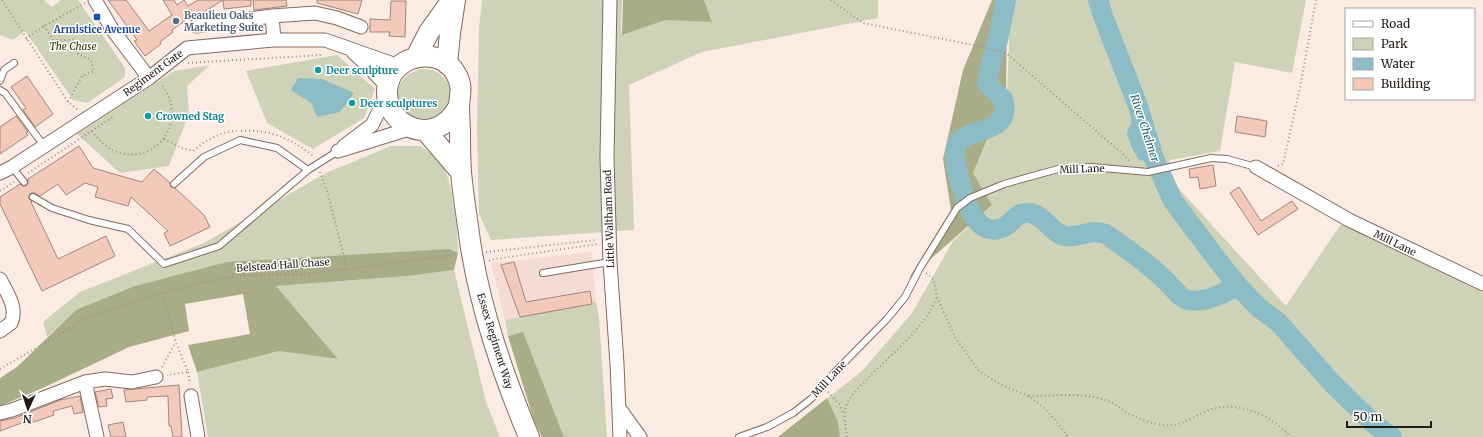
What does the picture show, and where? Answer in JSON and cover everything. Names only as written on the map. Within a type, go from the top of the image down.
[{"type":"main road","points":[[452,0],[408,61],[391,76],[387,92],[391,109],[400,121],[419,129],[461,172]]},
{"type":"main road","points":[[408,61],[432,57],[447,64],[455,0]]},
{"type":"main road","name":"Essex Regiment Way","points":[[419,129],[436,128],[446,124],[454,116],[459,106],[462,94],[460,83],[455,72],[447,64]]},
{"type":"main road","name":"Essex Regiment Way","points":[[459,106],[461,172],[468,258],[479,289],[489,327],[509,390],[529,437]]},
{"type":"street","points":[[94,0],[112,29],[152,83]]},
{"type":"street","name":"Little Waltham Road","points":[[610,0],[607,156],[609,241],[620,437]]},
{"type":"street","points":[[196,26],[315,12],[361,27]]},
{"type":"street","points":[[272,16],[274,40]]},
{"type":"street","name":"Regiment Gate","points":[[6,170],[85,120],[152,83],[187,48],[274,40],[325,40],[349,48],[408,61]]},
{"type":"street","name":"Regiment Gate","points":[[349,48],[369,67],[387,92]]},
{"type":"street","points":[[338,151],[372,125],[387,92]]},
{"type":"street","points":[[338,151],[419,129]]},
{"type":"street","name":"Mill Lane","points":[[1261,170],[1349,220],[1483,284]]},
{"type":"street","points":[[0,279],[14,312],[12,323],[0,332]]},
{"type":"street","points":[[0,413],[12,410],[84,382],[105,379],[132,382],[156,377]]},
{"type":"street","points":[[84,382],[97,437]]},
{"type":"street","points":[[191,396],[198,437]]},
{"type":"street","points":[[619,408],[640,437]]},
{"type":"lane","points":[[0,81],[4,70],[14,63]]},
{"type":"lane","points":[[0,90],[5,93],[44,146]]},
{"type":"lane","points":[[174,184],[204,157],[240,140],[277,148],[308,170]]},
{"type":"lane","points":[[33,197],[52,208],[89,220],[128,230],[164,264],[219,246],[308,170],[338,151]]},
{"type":"lane","name":"Mill Lane","points":[[739,437],[766,427],[793,413],[822,388],[835,372],[887,319],[905,297],[920,268],[957,208],[970,198],[1004,184],[1058,168],[1097,167],[1148,172],[1211,158],[1226,159],[1261,170]]},
{"type":"lane","points":[[6,170],[23,180]]},
{"type":"lane","points":[[543,273],[610,262]]},
{"type":"path","points":[[2,0],[68,102],[77,109],[92,131],[102,142],[116,152],[129,155],[142,154],[155,148],[164,139],[170,126],[172,112],[169,97],[162,84],[152,83]]},
{"type":"path","points":[[26,38],[90,0]]},
{"type":"path","points":[[832,0],[863,23],[1003,52],[1053,93],[1125,156],[1138,172]]},
{"type":"path","points":[[1261,170],[1283,164],[1300,88],[1316,0]]},
{"type":"path","points":[[44,26],[53,40],[75,40],[78,54],[91,60],[94,71],[82,76],[68,102]]},
{"type":"path","points":[[183,68],[188,63],[320,55],[325,40]]},
{"type":"path","points":[[0,191],[23,180],[117,114]]},
{"type":"path","points":[[164,139],[182,148],[193,151],[207,140],[229,132],[254,130],[277,134],[298,145],[312,155],[327,191],[347,268]]},
{"type":"path","points":[[468,258],[460,266],[468,258],[495,259],[609,241]]},
{"type":"path","name":"Belstead Hall Chase","points":[[0,369],[89,317],[162,293],[195,284],[229,277],[305,274],[347,268],[468,258],[609,241]]},
{"type":"path","points":[[920,268],[934,280],[937,297],[955,337],[978,370],[1001,385],[1030,396],[1095,397],[1107,401],[1130,414],[1151,423],[1165,426],[1188,421],[1212,409],[1229,407],[1243,408],[1254,411],[1274,421],[1291,437]]},
{"type":"path","points":[[156,377],[188,372],[176,343],[162,293]]},
{"type":"path","points":[[847,437],[845,419],[846,407],[859,387],[923,322],[933,309],[937,297]]},
{"type":"path","points":[[156,377],[176,343]]},
{"type":"path","points":[[822,388],[839,404],[845,419]]},
{"type":"path","points":[[1030,396],[1057,422],[1068,437]]},
{"type":"shaded area","points":[[592,252],[596,302],[505,320],[491,263]]},
{"type":"green space","name":"The Chase","points":[[0,0],[44,0],[52,7],[61,0],[78,0],[125,68],[125,77],[87,103],[73,100],[25,31],[13,40],[0,35]]},
{"type":"green space","points":[[482,0],[622,0],[621,34],[662,19],[712,22],[704,0],[878,0],[878,18],[702,52],[629,85],[634,230],[491,240],[479,214],[477,126],[479,28]]},
{"type":"green space","points":[[623,0],[704,0],[712,22],[665,20],[622,35]]},
{"type":"green space","points":[[992,0],[1007,0],[1006,95],[973,173],[992,205],[909,278],[951,210],[943,159],[963,70]]},
{"type":"green space","points":[[1007,0],[1306,0],[1292,73],[1235,62],[1220,151],[1170,160],[1169,178],[1286,306],[1341,224],[1483,293],[1483,437],[778,437],[862,371],[912,313],[953,241],[992,205],[973,173],[1007,95],[1009,44]]},
{"type":"green space","points":[[337,55],[375,89],[364,118],[313,149],[267,123],[246,71]]},
{"type":"green space","points":[[210,65],[187,86],[189,114],[169,166],[120,173],[77,134],[174,71]]},
{"type":"green space","points":[[421,69],[433,70],[440,74],[447,81],[451,89],[451,100],[445,113],[425,123],[406,115],[398,104],[399,87],[405,77]]},
{"type":"green space","points":[[391,146],[421,146],[443,163],[450,185],[457,226],[458,253],[449,249],[298,259],[76,310],[47,337],[43,322],[80,292],[204,243],[326,173]]},
{"type":"green space","points":[[449,249],[458,253],[454,270],[408,276],[276,286],[338,359],[279,351],[197,372],[188,345],[250,334],[243,294],[185,304],[189,331],[129,347],[45,387],[0,406],[0,378],[17,367],[76,310],[135,286],[227,262]]},
{"type":"green space","points":[[454,270],[486,402],[500,437],[208,437],[197,372],[279,351],[338,359],[276,286],[408,276]]},
{"type":"green space","points":[[596,302],[599,318],[607,437],[564,437],[523,333],[508,336],[505,320]]},
{"type":"green space","points":[[523,332],[564,437],[542,437],[534,421],[508,336]]},
{"type":"green space","points":[[827,398],[838,422],[840,437],[778,437]]},
{"type":"water","points":[[298,78],[322,79],[354,93],[340,112],[317,117],[311,103],[291,90]]},
{"type":"water","points":[[1142,106],[1146,121],[1156,132],[1162,154],[1146,161],[1139,160],[1127,135],[1128,128],[1131,125],[1132,112]]},
{"type":"building","points":[[108,0],[126,0],[149,31],[172,15],[163,0],[174,0],[177,5],[184,0],[188,6],[198,0],[223,0],[196,17],[194,14],[172,30],[173,32],[160,42],[161,44],[145,56],[134,41],[137,40]]},
{"type":"building","points":[[223,0],[251,0],[251,6],[224,9]]},
{"type":"building","points":[[253,0],[286,0],[287,6],[254,10]]},
{"type":"building","points":[[317,0],[362,0],[358,14],[317,3]]},
{"type":"building","points":[[391,1],[406,1],[405,37],[389,36],[390,32],[370,32],[370,19],[390,20]]},
{"type":"building","points":[[27,76],[53,114],[35,127],[23,110],[26,108],[11,87]]},
{"type":"building","points":[[16,116],[28,132],[26,133],[28,135],[0,154],[0,127]]},
{"type":"building","points":[[1237,116],[1267,121],[1265,137],[1235,132]]},
{"type":"building","points":[[79,146],[93,168],[142,182],[154,169],[170,183],[171,187],[175,188],[204,215],[210,227],[170,246],[164,233],[168,231],[131,197],[128,206],[95,197],[98,187],[85,183],[66,195],[58,184],[40,196],[35,193],[31,193],[29,195],[29,199],[32,201],[31,202],[58,259],[106,236],[115,256],[42,291],[0,204],[0,197],[20,184],[26,186],[28,179]]},
{"type":"building","points":[[1213,165],[1216,186],[1200,189],[1198,177],[1190,178],[1189,169]]},
{"type":"building","points":[[1239,187],[1261,221],[1292,201],[1298,209],[1258,235],[1230,193]]},
{"type":"building","points":[[514,262],[526,302],[590,291],[592,304],[520,317],[501,265]]},
{"type":"building","points":[[179,385],[182,437],[173,437],[171,426],[169,426],[168,396],[147,397],[147,400],[126,402],[124,390]]},
{"type":"building","points":[[111,389],[113,398],[106,399],[107,406],[99,407],[95,392]]},
{"type":"building","points":[[80,396],[83,412],[74,414],[72,406],[53,411],[54,415],[25,425],[24,422],[0,431],[0,421],[15,418],[60,400]]},
{"type":"building","points":[[123,422],[126,437],[111,437],[108,425]]},
{"type":"waterway","name":"River Chelmer","points":[[1006,0],[998,40],[992,58],[987,82],[990,87],[1003,99],[1004,111],[1001,120],[995,126],[960,140],[955,152],[956,168],[967,204],[976,219],[981,225],[988,229],[995,230],[1008,225],[1020,214],[1029,213],[1039,216],[1055,231],[1064,236],[1076,236],[1094,232],[1106,234],[1147,264],[1180,296],[1188,300],[1194,301],[1207,299],[1220,295],[1238,286]]},
{"type":"waterway","name":"River Chelmer","points":[[1098,0],[1138,106],[1153,156],[1173,201],[1238,286],[1258,307],[1279,323],[1332,383],[1374,424],[1392,437]]},
{"type":"place","name":"Armistice Avenue","points":[[97,17]]},
{"type":"place","name":"Beaulieu Oaks Marketing Suite","points":[[176,21]]},
{"type":"place","name":"Deer sculpture","points":[[318,70]]},
{"type":"place","name":"Deer sculptures","points":[[352,103]]},
{"type":"place","name":"Crowned Stag","points":[[148,116]]}]
